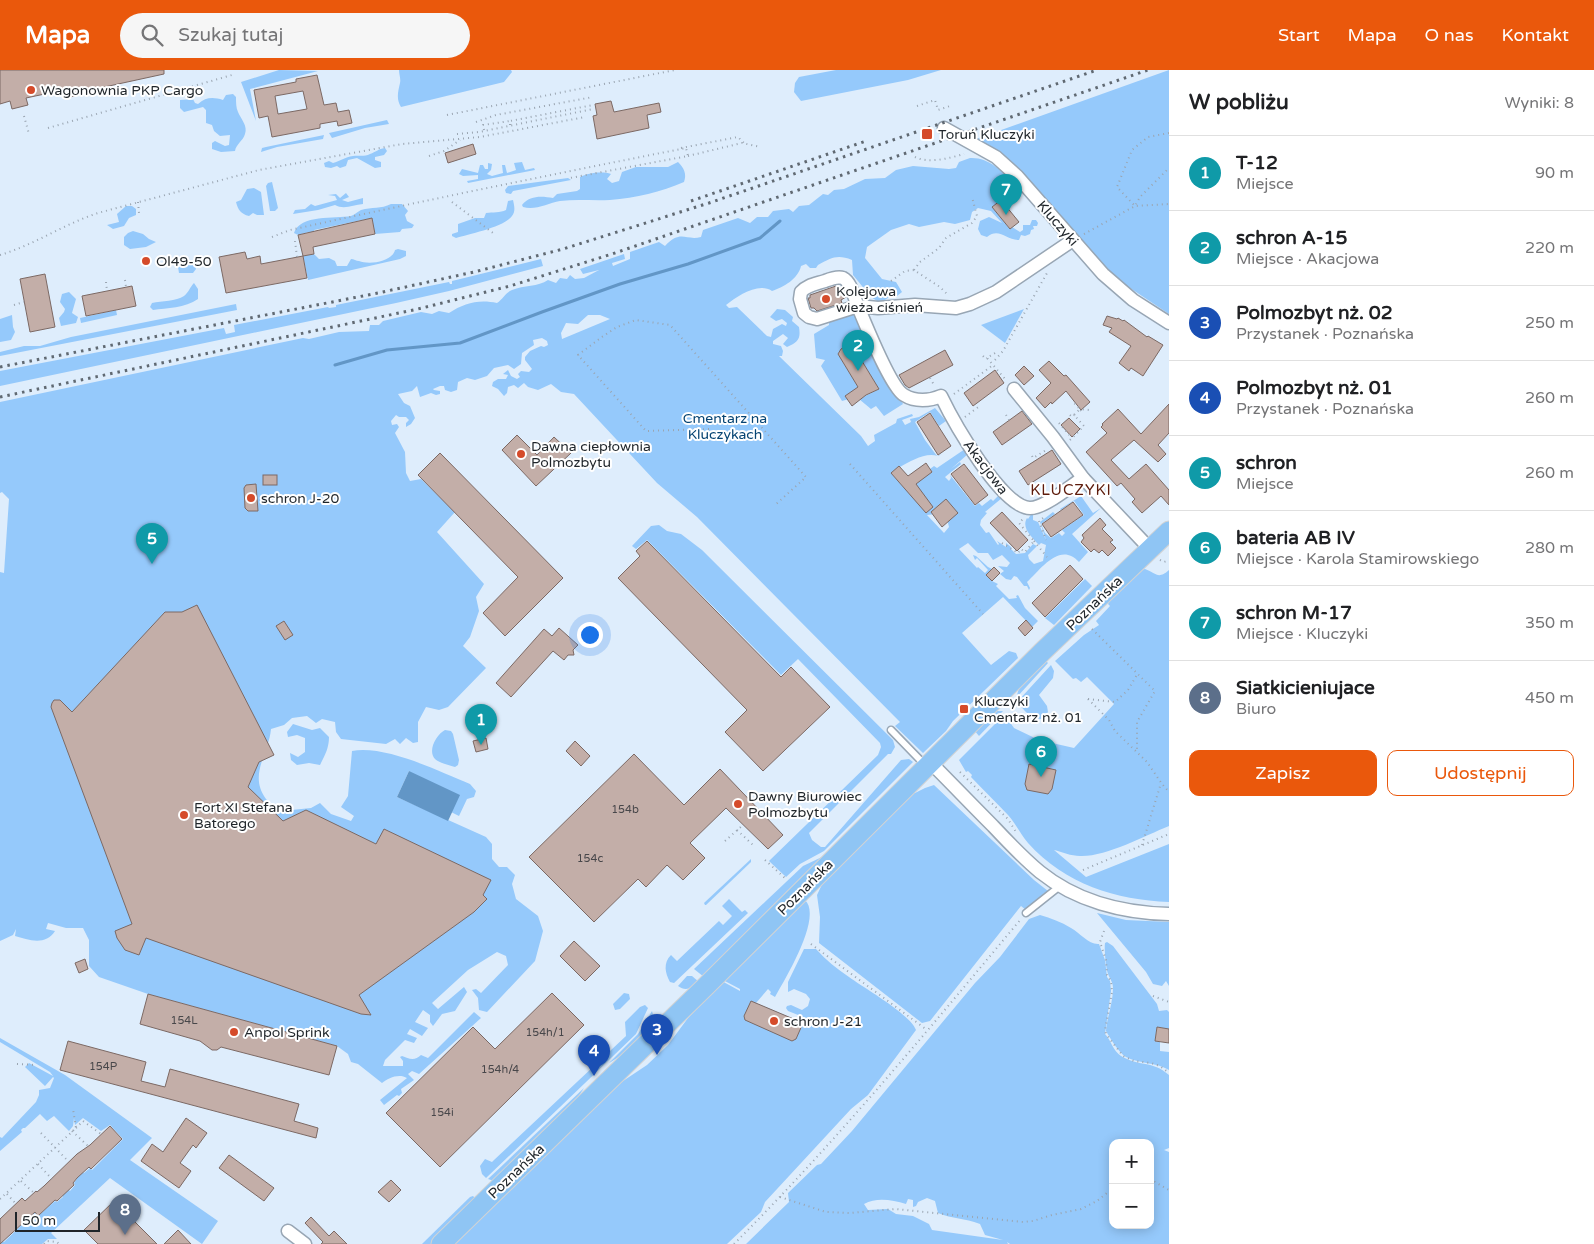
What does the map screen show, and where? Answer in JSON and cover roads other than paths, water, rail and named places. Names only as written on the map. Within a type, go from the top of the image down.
[{"type":"main road","name":"Poznańska","points":[[441,1244],[1042,652],[1169,531]]},
{"type":"street","name":"Kluczyki","points":[[944,128],[996,157],[1017,176],[1103,274],[1122,291],[1169,323]]},
{"type":"street","points":[[856,300],[848,281],[840,277],[806,287],[800,296],[801,306],[806,315],[817,319],[856,300],[878,308],[915,305],[946,308],[961,307],[996,292],[1073,240]]},
{"type":"street","name":"Akacjowa","points":[[856,300],[888,373],[900,392],[908,397],[919,400],[941,396],[955,424],[1010,500],[1024,507],[1034,508],[1083,478]]},
{"type":"street","points":[[1014,389],[1083,478],[1150,549]]},
{"type":"street","points":[[929,765],[1019,853],[1040,872],[1060,886],[1106,905],[1141,912],[1169,914]]},
{"type":"street","points":[[288,1231],[305,1244]]},
{"type":"lane","points":[[891,730],[929,765]]},
{"type":"lane","points":[[1026,913],[1060,886]]},
{"type":"waterway","points":[[335,365],[387,350],[460,343],[620,284],[688,264],[760,238],[780,221]]},
{"type":"railway","points":[[0,367],[378,293],[474,272],[563,249],[709,203],[1097,70]]},
{"type":"railway","points":[[0,397],[418,309],[510,286],[612,254],[1148,70]]},
{"type":"railway","points":[[691,201],[866,141]]},
{"type":"place","name":"Wagonownia PKP Cargo","points":[[31,90]]},
{"type":"place","name":"Toruń Kluczyki","points":[[927,134]]},
{"type":"place","name":"schron M-17","points":[[1006,215]]},
{"type":"place","name":"Ol49-50","points":[[146,261]]},
{"type":"place","name":"Kolejowa wieża ciśnień","points":[[826,299]]},
{"type":"place","name":"schron A-15","points":[[858,371]]},
{"type":"place","name":"Dawna ciepłownia Polmozbytu","points":[[521,454]]},
{"type":"place","name":"schron J-20","points":[[251,498]]},
{"type":"place","name":"schron","points":[[152,564]]},
{"type":"place","name":"Kluczyki Cmentarz nż. 01","points":[[964,709]]},
{"type":"place","name":"T-12","points":[[481,745]]},
{"type":"place","name":"bateria AB IV","points":[[1041,777]]},
{"type":"place","name":"Dawny Biurowiec Polmozbytu","points":[[738,804]]},
{"type":"place","name":"Fort XI Stefana Batorego","points":[[184,815]]},
{"type":"place","name":"schron J-21","points":[[774,1021]]},
{"type":"place","name":"Anpol Sprink","points":[[234,1032]]},
{"type":"place","name":"Polmozbyt nż. 02","points":[[657,1055]]},
{"type":"place","name":"Polmozbyt nż. 01","points":[[594,1076]]},
{"type":"place","name":"Siatkicieniujace","points":[[125,1235]]},
{"type":"district","name":"KLUCZYKI","points":[[1071,490]]},
{"type":"park label","name":"Cmentarz na Kluczykach","points":[[725,426]]}]
